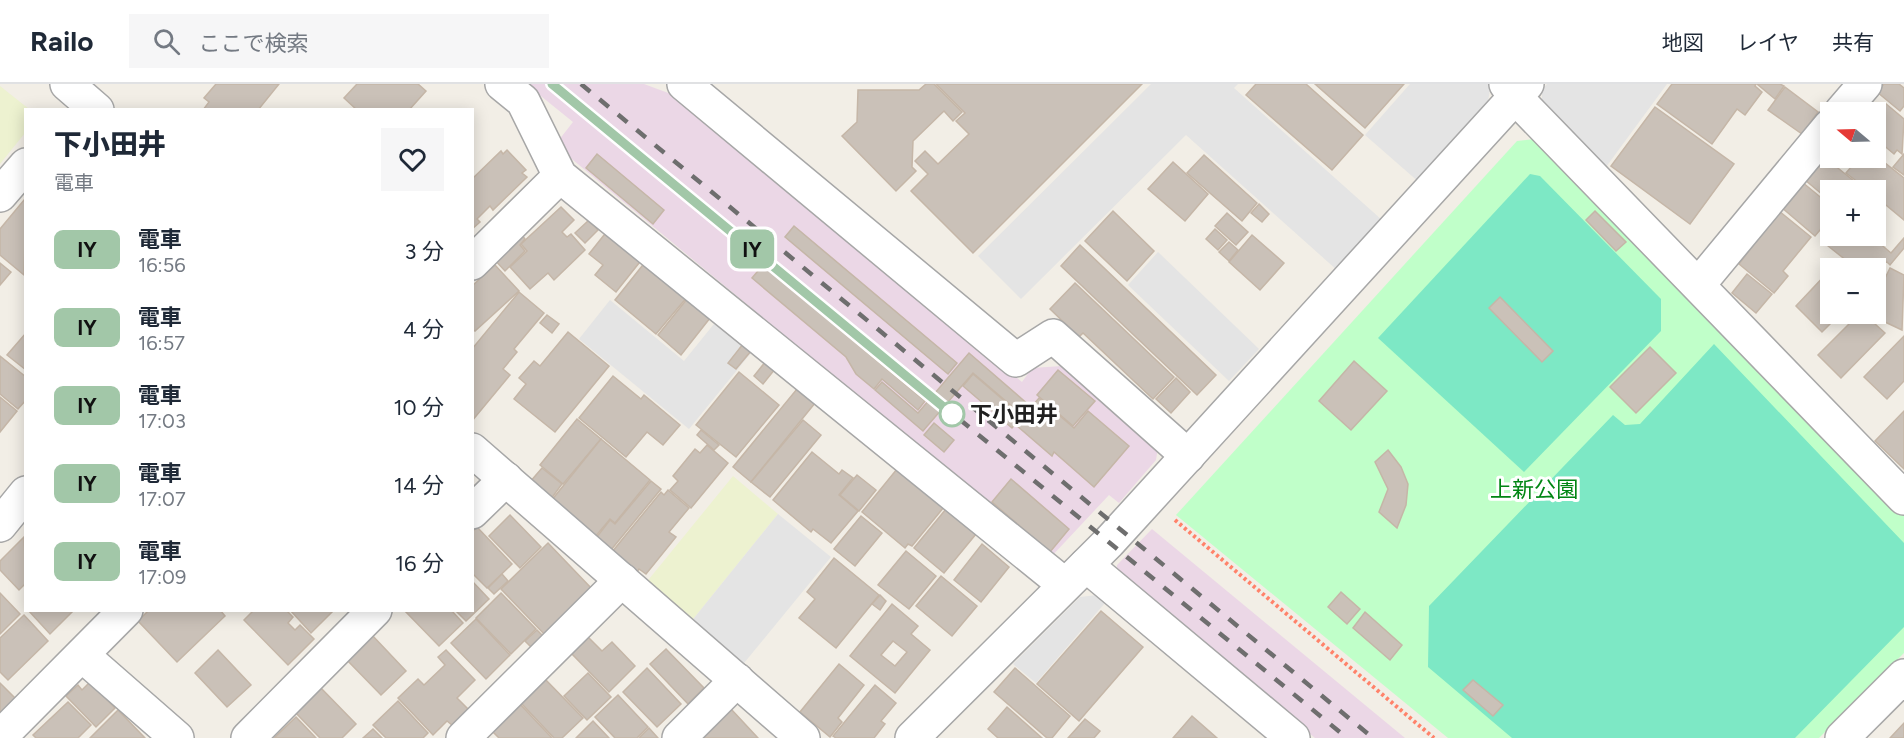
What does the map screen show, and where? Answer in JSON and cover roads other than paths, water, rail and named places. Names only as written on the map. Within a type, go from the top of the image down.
[{"type":"street","points":[[502,84],[523,102],[560,176],[1076,575],[1293,738]]},
{"type":"street","points":[[684,84],[1016,360],[1053,336],[1188,456]]},
{"type":"street","points":[[1850,102],[1865,84]]},
{"type":"street","points":[[912,738],[1076,575],[1149,498],[1517,89],[1699,284],[1904,498]]},
{"type":"street","points":[[1699,284],[1820,138]]},
{"type":"street","points":[[0,195],[24,167]]},
{"type":"street","points":[[474,261],[560,176]]},
{"type":"street","points":[[474,452],[803,738]]},
{"type":"street","points":[[474,510],[506,479]]},
{"type":"street","points":[[0,525],[24,495]]},
{"type":"street","points":[[463,738],[622,580]]},
{"type":"street","points":[[0,737],[124,612]]},
{"type":"street","points":[[248,738],[373,612]]},
{"type":"street","points":[[82,655],[177,738]]},
{"type":"street","points":[[1842,738],[1904,676]]},
{"type":"street","points":[[679,738],[737,680]]},
{"type":"railway","points":[[552,84],[1347,738]]},
{"type":"railway","points":[[581,84],[1373,738]]},
{"type":"train","name":"IY","points":[[552,84],[952,414]]},
{"type":"place","name":"下小田井","points":[[952,414]]},
{"type":"park label","name":"上新公園","points":[[1534,489]]}]
